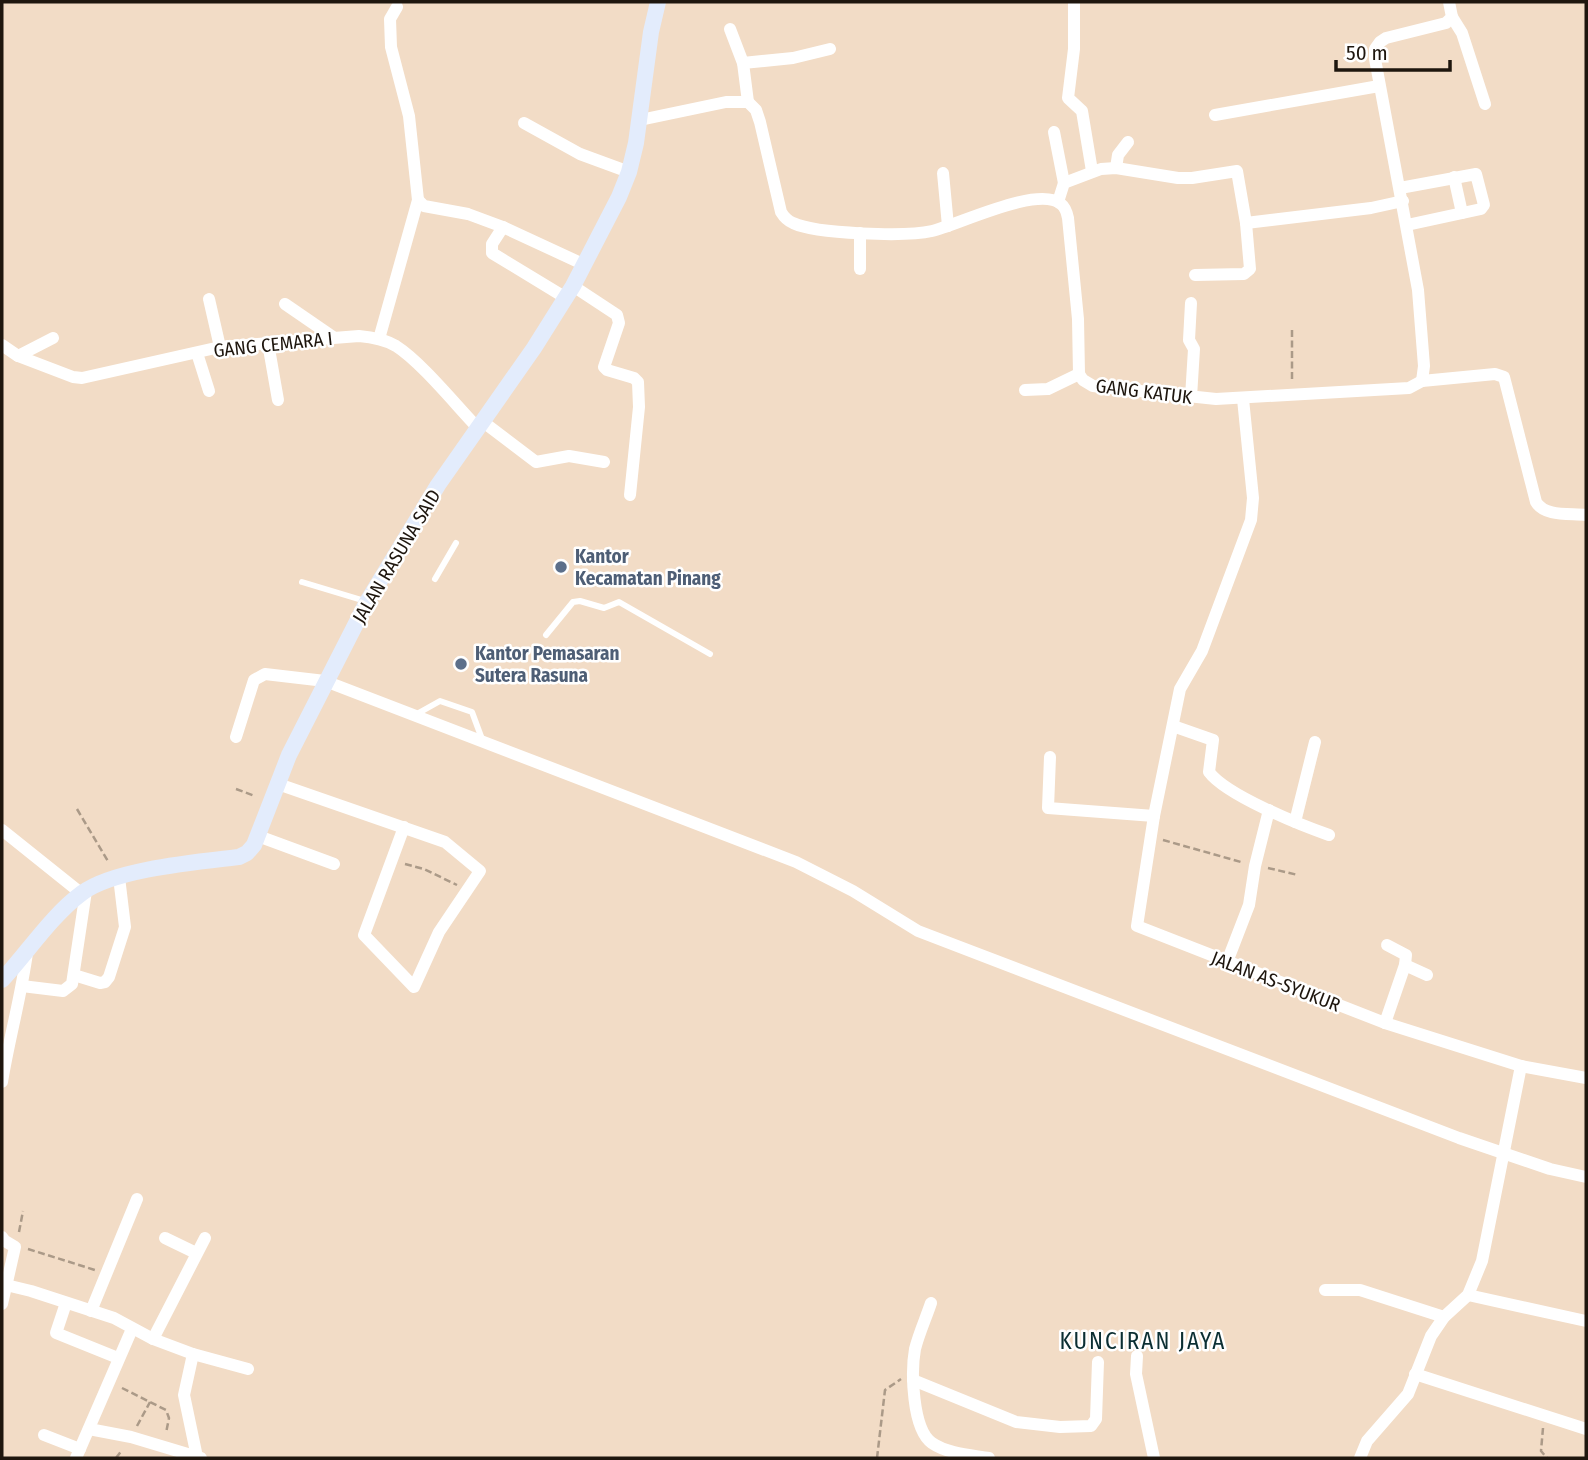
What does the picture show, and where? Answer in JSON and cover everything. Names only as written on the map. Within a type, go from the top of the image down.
[{"type":"main road","name":"JALAN RASUNA SAID","points":[[2,980],[84,892],[118,877],[169,866],[239,857],[247,853],[258,836],[289,755],[367,601],[425,506],[570,292],[585,265],[629,172],[658,2]]},
{"type":"street","points":[[1074,2],[1073,58],[1068,98],[1082,111],[1092,171]]},
{"type":"street","points":[[1449,2],[1452,17],[1462,33],[1485,104]]},
{"type":"street","points":[[379,339],[418,200],[409,116],[391,47],[390,19],[397,7]]},
{"type":"street","points":[[1422,381],[1424,366],[1419,301],[1403,201],[1379,86],[1375,49],[1386,38],[1446,23],[1452,17]]},
{"type":"street","points":[[730,29],[743,63],[748,102],[756,110],[760,122],[781,212],[786,219],[801,226],[860,233],[919,234],[1015,203],[1051,200],[1058,202],[1064,183],[1054,132]]},
{"type":"street","points":[[743,63],[793,58],[830,49]]},
{"type":"street","points":[[1214,115],[1379,86]]},
{"type":"street","points":[[640,120],[726,102],[748,102]]},
{"type":"street","points":[[524,123],[580,153],[629,172]]},
{"type":"street","points":[[1116,168],[1118,155],[1128,142]]},
{"type":"street","points":[[1064,183],[1092,171],[1116,168],[1178,178],[1238,165],[1250,269],[1244,274],[1195,275]]},
{"type":"street","points":[[943,173],[948,226]]},
{"type":"street","points":[[1400,187],[1473,174],[1479,177],[1483,207],[1407,225]]},
{"type":"street","points":[[1454,177],[1462,213]]},
{"type":"street","points":[[418,200],[424,206],[468,214],[503,227],[585,265]]},
{"type":"street","points":[[1245,223],[1371,208],[1403,201]]},
{"type":"street","name":"GANG KATUK","points":[[1058,202],[1063,205],[1068,218],[1078,319],[1079,374],[1093,386],[1191,397],[1243,399],[1409,388],[1422,381],[1495,374],[1504,377],[1540,509],[1586,515]]},
{"type":"street","points":[[503,227],[492,244],[492,253],[617,315],[619,323],[604,367],[637,379],[638,382],[639,407],[630,495]]},
{"type":"street","points":[[860,233],[860,269]]},
{"type":"street","points":[[209,299],[220,347]]},
{"type":"street","points":[[1191,303],[1189,340],[1194,349],[1191,397]]},
{"type":"street","points":[[285,304],[333,337]]},
{"type":"street","name":"GANG CEMARA I","points":[[2,345],[18,356],[82,378],[220,347],[359,335],[395,346],[480,424],[536,462],[569,456],[604,462]]},
{"type":"street","points":[[18,356],[53,338]]},
{"type":"street","points":[[268,344],[278,400]]},
{"type":"street","points":[[197,353],[209,391]]},
{"type":"street","points":[[1025,390],[1048,389],[1079,374]]},
{"type":"street","name":"JALAN AS-SYUKUR","points":[[1243,399],[1253,498],[1251,520],[1202,651],[1180,689],[1154,816],[1137,926],[1385,1023],[1521,1066],[1586,1079]]},
{"type":"street","points":[[236,737],[254,680],[258,676],[265,674],[325,681],[796,862],[853,891],[919,931],[1503,1153],[1550,1169],[1586,1177]]},
{"type":"street","points":[[1173,726],[1213,740],[1209,772],[1215,781],[1269,810],[1329,835]]},
{"type":"street","points":[[1295,822],[1315,742]]},
{"type":"street","points":[[1050,757],[1048,808],[1154,816]]},
{"type":"street","points":[[278,785],[404,827],[445,842],[480,871],[439,932],[414,988],[386,955],[364,935],[404,827]]},
{"type":"street","points":[[1227,962],[1250,905],[1255,866],[1269,810]]},
{"type":"street","points":[[2,830],[84,892],[72,984],[64,990],[22,986]]},
{"type":"street","points":[[258,836],[334,864]]},
{"type":"street","points":[[74,975],[100,983],[109,977],[125,927],[124,904],[118,877]]},
{"type":"street","points":[[1385,1023],[1406,955],[1387,945]]},
{"type":"street","points":[[2,1082],[27,953]]},
{"type":"street","points":[[1405,965],[1427,975]]},
{"type":"street","points":[[1360,1458],[1367,1441],[1408,1394],[1431,1336],[1444,1317],[1468,1295],[1482,1261],[1521,1066]]},
{"type":"street","points":[[91,1311],[137,1199]]},
{"type":"street","points":[[2,1237],[15,1247],[2,1304]]},
{"type":"street","points":[[165,1238],[196,1254]]},
{"type":"street","points":[[153,1339],[205,1238]]},
{"type":"street","points":[[5,1284],[114,1318],[153,1339],[193,1354],[248,1369]]},
{"type":"street","points":[[1325,1290],[1360,1290],[1444,1317]]},
{"type":"street","points":[[1468,1295],[1586,1321]]},
{"type":"street","points":[[66,1303],[56,1333],[118,1358]]},
{"type":"street","points":[[931,1303],[915,1350],[913,1380],[915,1403],[926,1438],[950,1451],[989,1458]]},
{"type":"street","points":[[44,1435],[78,1455],[132,1329]]},
{"type":"street","points":[[89,1429],[131,1437],[199,1458],[184,1395],[193,1354]]},
{"type":"street","points":[[1138,1356],[1136,1374],[1154,1458]]},
{"type":"street","points":[[913,1380],[1007,1419],[1060,1427],[1091,1426],[1096,1419],[1098,1362]]},
{"type":"street","points":[[1415,1374],[1586,1429]]},
{"type":"lane","points":[[435,579],[456,543]]},
{"type":"lane","points":[[302,582],[367,601]]},
{"type":"lane","points":[[546,635],[573,602],[580,601],[604,608],[619,602],[710,654]]},
{"type":"lane","points":[[414,716],[440,701],[472,712],[483,742]]},
{"type":"path","points":[[1292,330],[1292,396]]},
{"type":"path","points":[[236,789],[271,802]]},
{"type":"path","points":[[77,809],[118,877]]},
{"type":"path","points":[[1151,837],[1298,875]]},
{"type":"path","points":[[391,860],[424,869],[466,889]]},
{"type":"path","points":[[23,1211],[15,1247],[88,1266],[107,1277]]},
{"type":"path","points":[[110,1381],[166,1410],[169,1418],[164,1448]]},
{"type":"path","points":[[877,1458],[885,1390]]},
{"type":"path","points":[[1546,1415],[1540,1445],[1541,1451],[1548,1458]]},
{"type":"place","name":"Kantor Kecamatan Pinang","points":[[561,567]]},
{"type":"place","name":"Kantor Pemasaran Sutera Rasuna","points":[[461,664]]},
{"type":"district","name":"KUNCIRAN JAYA","points":[[1143,1341]]}]
